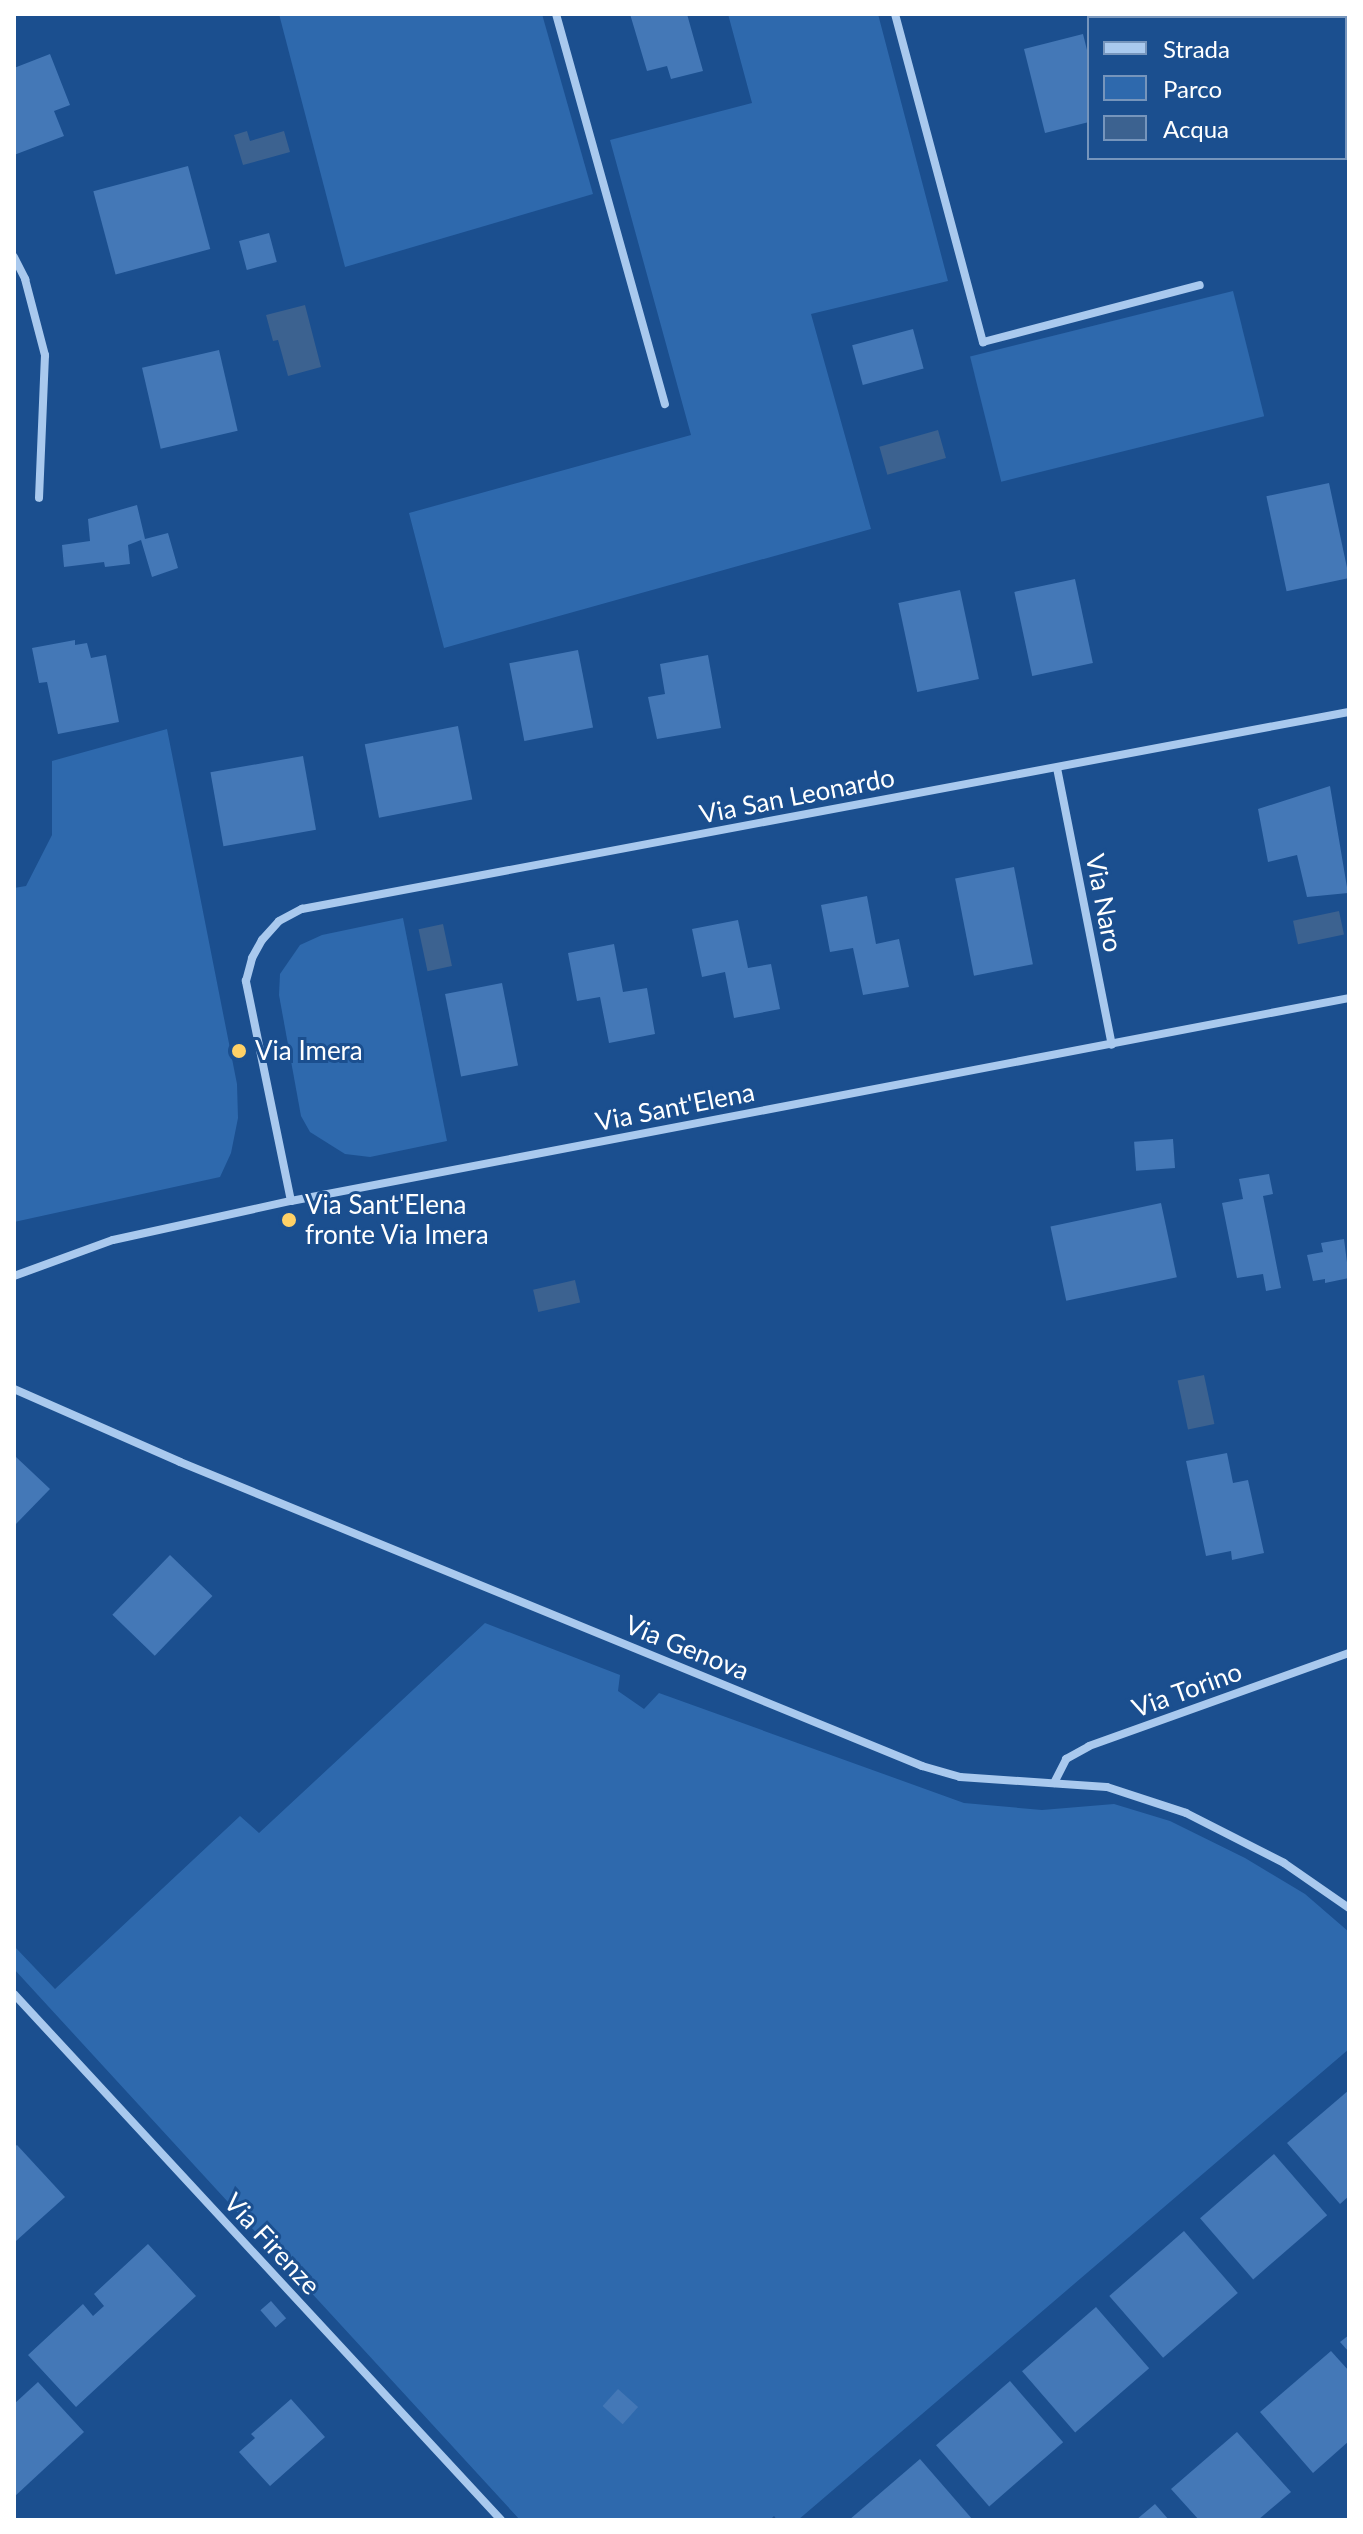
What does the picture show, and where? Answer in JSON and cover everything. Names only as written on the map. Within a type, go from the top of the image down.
[{"type":"street","points":[[556,14],[665,404]]},
{"type":"street","points":[[895,14],[983,342],[1200,285]]},
{"type":"street","points":[[14,257],[25,279],[45,355],[39,498]]},
{"type":"street","name":"Via San Leonardo","points":[[291,1201],[246,981],[252,958],[262,940],[279,921],[302,909],[1349,712]]},
{"type":"street","name":"Via Naro","points":[[1057,768],[1112,1045]]},
{"type":"street","name":"Via Sant'Elena","points":[[14,1276],[113,1240],[291,1201],[1349,998]]},
{"type":"street","name":"Via Genova","points":[[14,1389],[180,1462],[922,1766],[960,1777],[1107,1787],[1186,1813],[1284,1863],[1349,1908]]},
{"type":"street","name":"Via Torino","points":[[1054,1783],[1066,1759],[1089,1746],[1349,1653]]},
{"type":"street","name":"Via Firenze","points":[[14,1994],[500,2520]]},
{"type":"green space","points":[[279,14],[542,14],[593,194],[345,267]]},
{"type":"green space","points":[[728,14],[878,14],[948,281],[811,314],[871,529],[444,648],[409,513],[691,435],[610,140],[752,103]]},
{"type":"green space","points":[[1233,291],[1264,416],[1001,482],[970,357]]},
{"type":"green space","points":[[167,729],[237,1084],[238,1118],[231,1153],[220,1177],[14,1222],[14,888],[26,886],[52,835],[52,761]]},
{"type":"green space","points":[[403,918],[447,1141],[370,1157],[345,1154],[310,1132],[301,1116],[279,995],[280,974],[300,945],[322,935]]},
{"type":"green space","points":[[485,1623],[620,1675],[618,1691],[644,1709],[659,1693],[964,1803],[1042,1810],[1114,1804],[1170,1821],[1245,1858],[1305,1894],[1349,1932],[1349,2049],[798,2520],[777,2520],[774,2516],[770,2520],[520,2520],[14,1969],[14,1946],[55,1989],[240,1816],[259,1833]]},
{"type":"water","points":[[247,131],[250,141],[284,131],[290,152],[243,165],[234,135]]},
{"type":"water","points":[[305,305],[321,367],[288,376],[278,340],[273,341],[266,315]]},
{"type":"water","points":[[938,430],[946,458],[887,475],[879,447]]},
{"type":"water","points":[[1339,911],[1344,934],[1298,944],[1293,921]]},
{"type":"water","points":[[443,924],[452,966],[427,971],[419,929]]},
{"type":"water","points":[[575,1280],[580,1302],[538,1312],[533,1290]]},
{"type":"water","points":[[1204,1375],[1214,1424],[1188,1430],[1178,1381]]},
{"type":"building","points":[[630,14],[687,14],[703,71],[671,79],[667,66],[647,71]]},
{"type":"building","points":[[1349,14],[1349,35],[1347,16],[1284,16]]},
{"type":"building","points":[[1083,34],[1087,50],[1087,122],[1045,133],[1024,49]]},
{"type":"building","points":[[50,54],[70,105],[54,111],[64,136],[14,155],[14,68]]},
{"type":"building","points":[[188,166],[210,249],[116,274],[93,191]]},
{"type":"building","points":[[269,233],[277,262],[247,270],[239,241]]},
{"type":"building","points":[[913,329],[924,369],[863,385],[852,345]]},
{"type":"building","points":[[219,350],[238,431],[161,449],[142,368]]},
{"type":"building","points":[[1329,483],[1349,578],[1287,591],[1266,496]]},
{"type":"building","points":[[137,505],[145,539],[168,533],[178,568],[152,577],[141,540],[128,545],[130,564],[105,567],[104,562],[64,567],[62,545],[90,541],[88,519]]},
{"type":"building","points":[[1075,579],[1093,663],[1032,676],[1014,592]]},
{"type":"building","points":[[960,590],[979,679],[917,692],[898,603]]},
{"type":"building","points":[[75,640],[75,645],[87,643],[91,658],[106,655],[119,722],[58,734],[47,682],[39,683],[32,648]]},
{"type":"building","points":[[578,650],[593,728],[524,741],[509,663]]},
{"type":"building","points":[[708,655],[721,728],[657,739],[648,697],[665,694],[660,664]]},
{"type":"building","points":[[458,726],[472,800],[379,818],[365,744]]},
{"type":"building","points":[[303,756],[316,830],[223,846],[210,772]]},
{"type":"building","points":[[1330,786],[1348,893],[1307,897],[1297,855],[1268,862],[1258,809]]},
{"type":"building","points":[[1014,867],[1033,964],[974,976],[955,878]]},
{"type":"building","points":[[867,896],[876,944],[899,939],[909,987],[863,995],[853,948],[830,952],[821,905]]},
{"type":"building","points":[[738,920],[748,968],[771,964],[780,1009],[734,1018],[725,972],[702,977],[692,929]]},
{"type":"building","points":[[614,944],[623,992],[647,988],[655,1034],[609,1043],[600,997],[577,1001],[568,953]]},
{"type":"building","points":[[502,983],[518,1065],[461,1077],[445,994]]},
{"type":"building","points":[[1173,1139],[1175,1168],[1136,1171],[1134,1142]]},
{"type":"building","points":[[1269,1174],[1273,1194],[1263,1196],[1281,1288],[1266,1291],[1263,1274],[1237,1278],[1222,1203],[1243,1199],[1239,1179]]},
{"type":"building","points":[[1161,1203],[1177,1277],[1066,1301],[1050,1226]]},
{"type":"building","points":[[1344,1239],[1349,1278],[1325,1283],[1325,1279],[1313,1281],[1307,1255],[1323,1252],[1321,1243]]},
{"type":"building","points":[[1227,1453],[1233,1483],[1248,1480],[1264,1553],[1232,1560],[1231,1551],[1206,1556],[1186,1461]]},
{"type":"building","points":[[16,1457],[50,1489],[14,1526],[14,1459]]},
{"type":"building","points":[[170,1555],[212,1596],[155,1656],[112,1615]]},
{"type":"building","points":[[1349,2090],[1349,2196],[1340,2204],[1287,2143]]},
{"type":"building","points":[[17,2145],[65,2197],[16,2241],[14,2147]]},
{"type":"building","points":[[1274,2154],[1327,2215],[1253,2279],[1200,2218]]},
{"type":"building","points":[[1184,2231],[1238,2293],[1163,2358],[1109,2296]]},
{"type":"building","points":[[148,2244],[196,2296],[76,2407],[28,2355],[83,2304],[93,2316],[104,2306],[94,2294]]},
{"type":"building","points":[[271,2301],[286,2318],[276,2328],[260,2310]]},
{"type":"building","points":[[1096,2307],[1149,2368],[1075,2432],[1022,2371]]},
{"type":"building","points":[[1349,2335],[1349,2352],[1340,2342]]},
{"type":"building","points":[[1331,2351],[1349,2371],[1349,2441],[1313,2473],[1260,2412]]},
{"type":"building","points":[[1010,2381],[1063,2442],[989,2506],[936,2445]]},
{"type":"building","points":[[38,2382],[84,2432],[14,2497],[14,2404]]},
{"type":"building","points":[[618,2389],[638,2407],[623,2424],[603,2406]]},
{"type":"building","points":[[291,2399],[325,2437],[270,2486],[239,2452],[255,2438],[251,2434]]},
{"type":"building","points":[[1237,2432],[1291,2492],[1258,2520],[1199,2520],[1171,2489]]},
{"type":"building","points":[[920,2459],[973,2520],[849,2520]]},
{"type":"building","points":[[1155,2504],[1169,2520],[1136,2520]]},
{"type":"place","name":"Via Imera","points":[[239,1051]]},
{"type":"place","name":"Via Sant'Elena fronte Via Imera","points":[[289,1220]]}]
